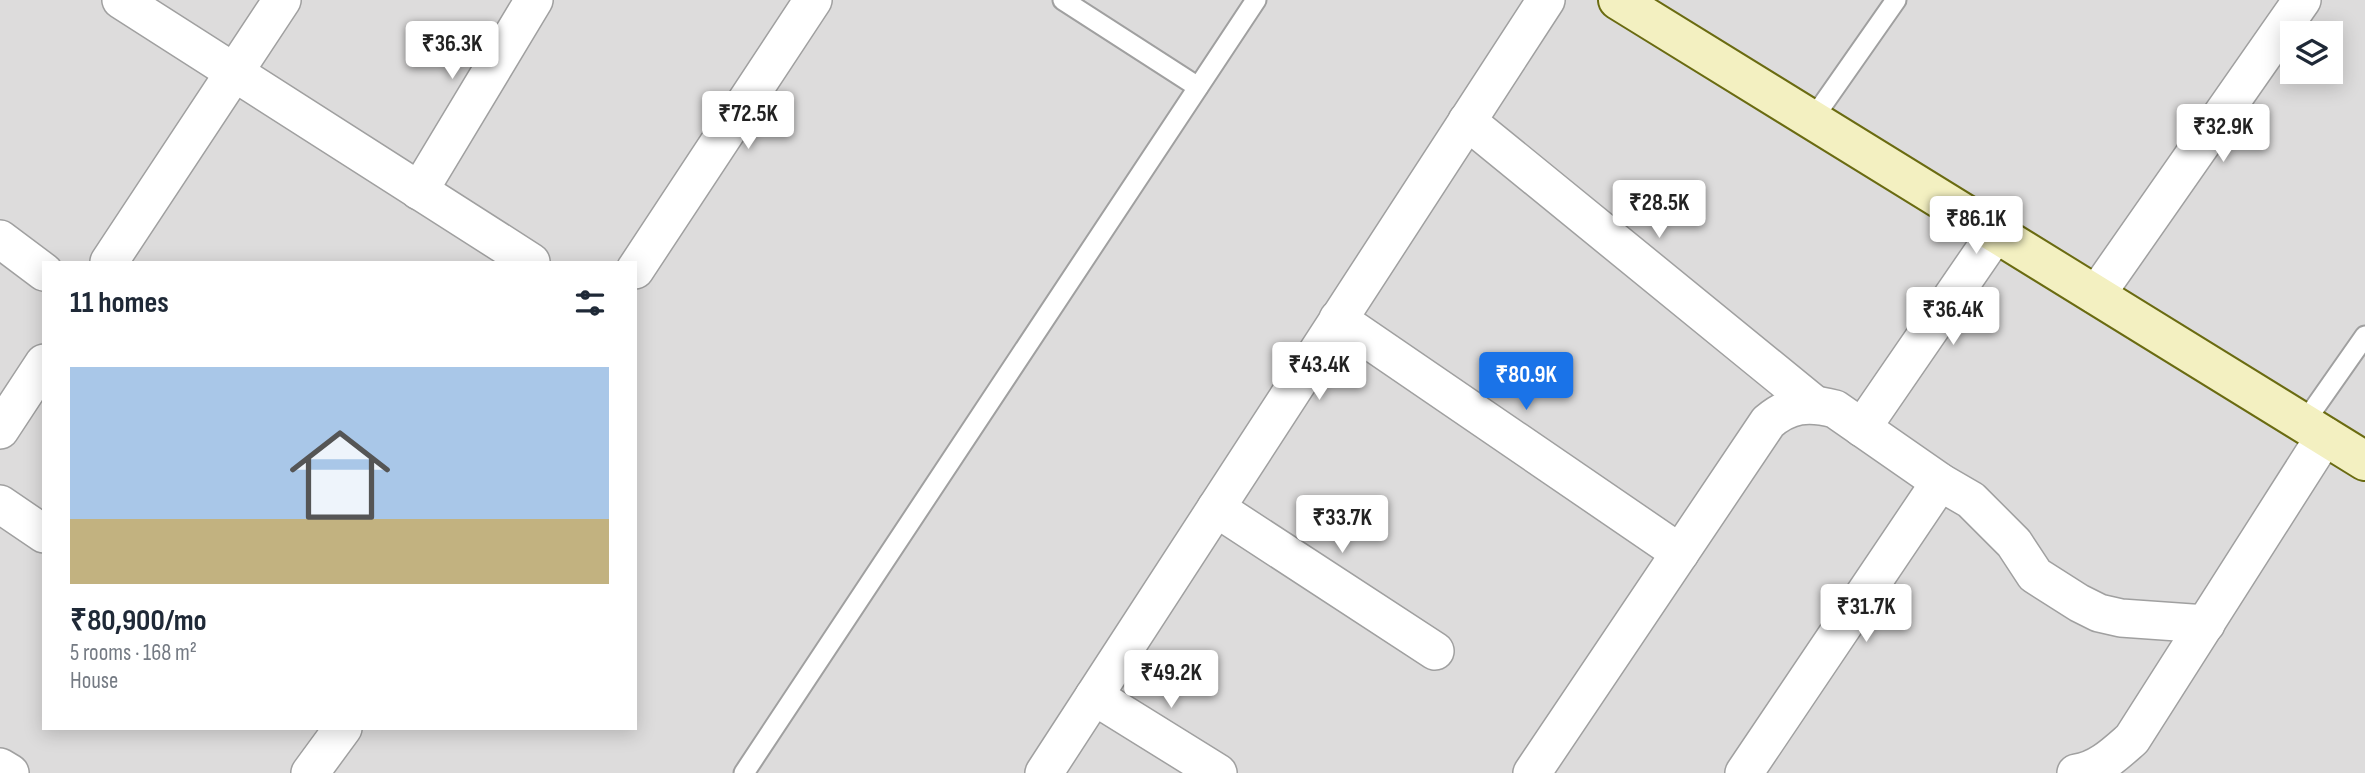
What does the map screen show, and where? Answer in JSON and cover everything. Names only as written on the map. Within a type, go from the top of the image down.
[{"type":"street","points":[[121,0],[529,261]]},
{"type":"street","points":[[110,261],[282,0]]},
{"type":"street","points":[[419,191],[534,0]]},
{"type":"street","points":[[637,267],[813,0]]},
{"type":"street","points":[[1044,773],[1546,0]]},
{"type":"street","points":[[1618,0],[2365,461]]},
{"type":"street","points":[[2096,295],[2302,0]]},
{"type":"street","points":[[1467,121],[1814,404]]},
{"type":"street","points":[[1862,428],[1996,233]]},
{"type":"street","points":[[0,239],[42,270]]},
{"type":"street","points":[[1338,319],[1680,553]]},
{"type":"street","points":[[0,430],[42,366]]},
{"type":"street","points":[[1532,773],[1768,422],[1780,412],[1796,405],[1814,404],[1835,409],[1970,500],[2014,543],[2035,575],[2079,603],[2099,613],[2122,618],[2206,624]]},
{"type":"street","points":[[2076,773],[2107,761],[2132,739],[2206,624],[2315,430]]},
{"type":"street","points":[[1744,773],[1940,482]]},
{"type":"street","points":[[0,504],[42,533]]},
{"type":"street","points":[[1216,508],[1435,651]]},
{"type":"street","points":[[1094,695],[1218,773]]},
{"type":"street","points":[[310,773],[336,730]]},
{"type":"street","points":[[0,767],[9,773]]},
{"type":"lane","points":[[1063,0],[1198,87]]},
{"type":"lane","points":[[744,773],[1256,0]]},
{"type":"lane","points":[[1812,120],[1896,0]]},
{"type":"lane","points":[[2315,430],[2365,336]]},
{"type":"shaded area","points":[[0,0],[2365,0],[2365,773],[0,773]]}]
